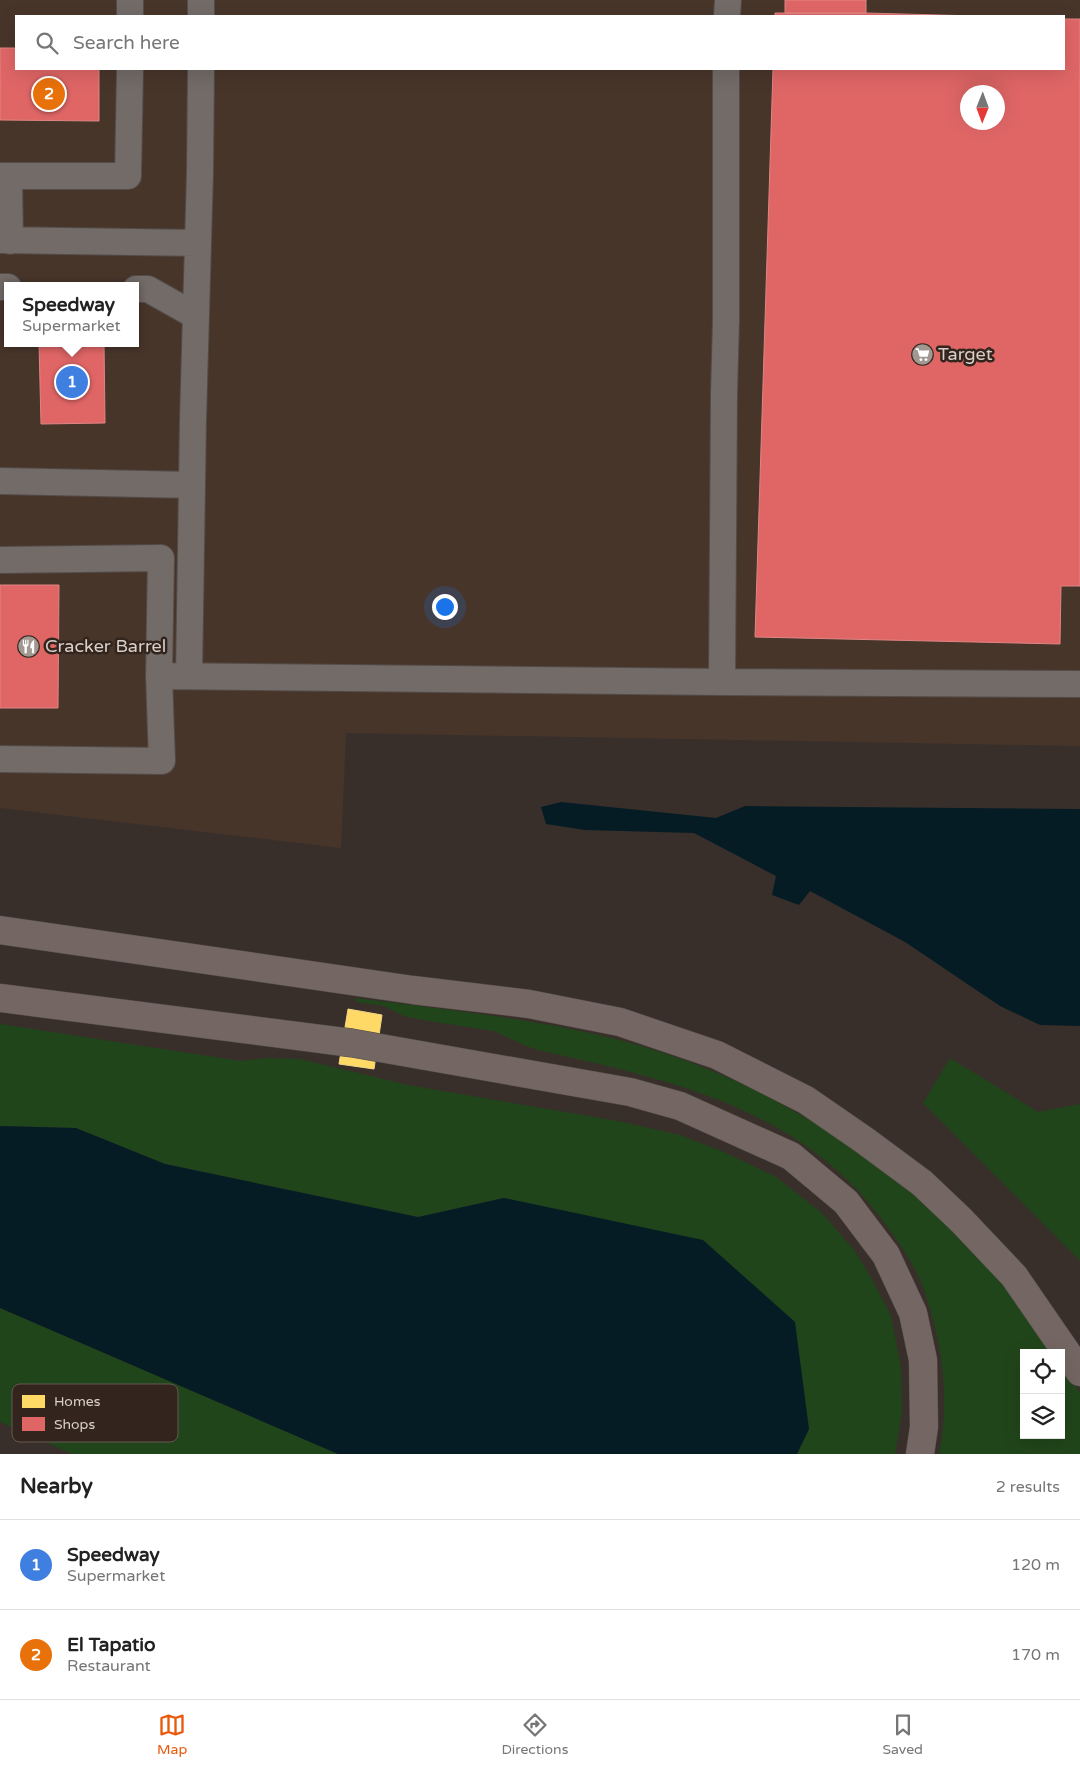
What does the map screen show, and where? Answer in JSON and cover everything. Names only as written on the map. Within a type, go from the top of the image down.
[{"type":"highway","points":[[0,930],[413,990],[529,1004],[620,1022],[717,1055],[806,1100],[922,1183],[1014,1276],[1080,1372]]},
{"type":"highway","points":[[0,998],[352,1043],[630,1092],[680,1106],[791,1156],[846,1202],[886,1255],[913,1313],[923,1360],[924,1427],[920,1454]]},
{"type":"lane","points":[[130,0],[130,15]]},
{"type":"lane","points":[[201,0],[201,15]]},
{"type":"lane","points":[[726,15],[728,0]]},
{"type":"lane","points":[[130,70],[128,176],[4,176],[5,240],[198,244]]},
{"type":"lane","points":[[189,676],[200,70]]},
{"type":"lane","points":[[722,682],[726,321],[726,70]]},
{"type":"lane","points":[[139,289],[148,289],[196,316]]},
{"type":"lane","points":[[0,480],[192,485]]},
{"type":"lane","points":[[0,560],[161,558],[159,676],[162,762],[0,759]]},
{"type":"lane","points":[[159,676],[1080,684]]},
{"type":"shaded area","points":[[0,0],[1080,0],[1080,746],[346,733],[341,848],[0,808]]},
{"type":"green space","points":[[355,998],[460,1011],[565,1028],[634,1044],[684,1060],[733,1080],[780,1103],[825,1130],[869,1159],[910,1192],[949,1227],[986,1265],[1013,1297],[1050,1349],[1020,1349],[1020,1439],[1065,1439],[1065,1371],[1080,1393],[1080,1454],[939,1454],[944,1418],[942,1365],[931,1312],[915,1270],[901,1245],[884,1222],[850,1183],[813,1151],[772,1125],[729,1104],[683,1087],[636,1073],[538,1050],[494,1031],[422,1020],[404,1016],[384,1006],[356,1002]]},
{"type":"green space","points":[[0,1024],[241,1061],[268,1058],[300,1059],[408,1085],[618,1121],[680,1135],[724,1152],[776,1177],[822,1213],[854,1250],[873,1281],[891,1316],[901,1367],[902,1412],[895,1454],[797,1454],[809,1429],[504,1198],[418,1217],[165,1164],[76,1128],[0,1126]]},
{"type":"green space","points":[[950,1058],[1038,1112],[1080,1104],[1080,1261],[923,1103]]},
{"type":"green space","points":[[0,1308],[176,1384],[12,1384],[12,1427],[0,1422]]},
{"type":"green space","points":[[178,1385],[338,1454],[72,1454],[45,1442],[178,1442]]},
{"type":"water","points":[[561,802],[716,818],[745,806],[1080,809],[1080,1026],[1040,1025],[1000,1006],[905,942],[810,891],[799,905],[772,895],[776,876],[694,833],[585,830],[546,824],[541,807]]},
{"type":"water","points":[[0,1126],[76,1128],[165,1164],[418,1217],[504,1198],[703,1240],[795,1322],[809,1429],[797,1454],[338,1454],[0,1308]]},
{"type":"building: Homes","points":[[348,1009],[382,1015],[374,1069],[339,1064]]},
{"type":"building: Shops","points":[[785,0],[866,0],[866,13],[785,13]]},
{"type":"building: Shops","points":[[775,13],[866,13],[940,15],[775,15]]},
{"type":"building: Shops","name":"Target","points":[[1065,19],[1080,19],[1080,586],[1061,586],[1060,644],[755,637],[773,70],[1065,70]]},
{"type":"building: Shops","points":[[0,48],[15,48],[15,70],[99,70],[99,121],[0,120]]},
{"type":"building: Shops","points":[[39,347],[104,347],[105,423],[41,424]]},
{"type":"building: Shops","name":"Cracker Barrel","points":[[0,585],[59,585],[58,708],[0,708]]},
{"type":"place","name":"El Tapatio","points":[[49,94]]},
{"type":"place","name":"Target","points":[[922,354]]},
{"type":"place","name":"Speedway","points":[[72,382]]},
{"type":"place","name":"Cracker Barrel","points":[[29,646]]}]
